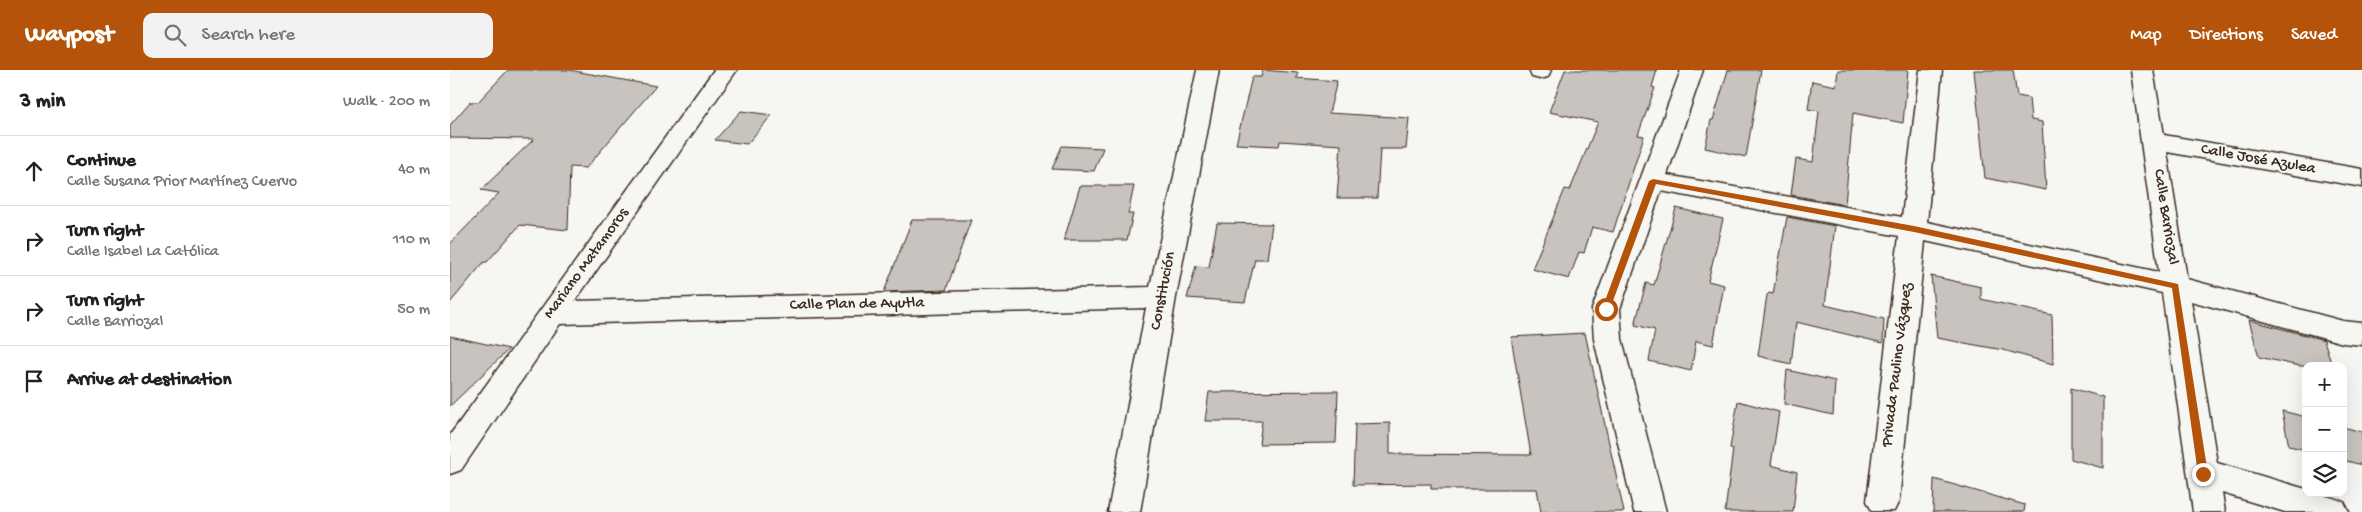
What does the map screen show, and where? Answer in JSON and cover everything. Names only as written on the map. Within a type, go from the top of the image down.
[{"type":"street","name":"Mariano Matamoros","points":[[450,460],[552,313],[726,70]]},
{"type":"street","name":"Constitución","points":[[1124,512],[1162,297],[1208,70]]},
{"type":"street","points":[[1650,512],[1608,339],[1606,309],[1692,70]]},
{"type":"street","name":"Privada Paulino Vázquez","points":[[1883,501],[1930,70]]},
{"type":"street","name":"Calle Barriozal","points":[[2142,70],[2209,512]]},
{"type":"street","name":"Calle José Azulea","points":[[2153,141],[2362,178]]},
{"type":"street","points":[[1653,181],[1914,229],[2176,286],[2343,332],[2362,334]]},
{"type":"street","name":"Calle Plan de Ayutla","points":[[552,313],[1162,297]]},
{"type":"street","points":[[2203,474],[2333,512]]},
{"type":"building","points":[[508,70],[569,70],[656,86],[586,168],[570,167],[568,230],[520,225],[487,262],[484,262],[450,303],[450,244],[499,193],[481,190],[534,139],[450,138],[450,125],[470,102],[478,102]]},
{"type":"building","points":[[1263,70],[1298,73],[1296,78],[1337,81],[1329,113],[1409,118],[1406,149],[1380,149],[1377,198],[1337,198],[1341,145],[1280,141],[1279,146],[1236,144],[1252,77],[1261,77]]},
{"type":"building","points":[[1565,70],[1657,70],[1652,87],[1655,88],[1638,135],[1644,136],[1613,232],[1592,227],[1584,253],[1579,252],[1569,279],[1532,269],[1565,189],[1570,190],[1598,122],[1549,112]]},
{"type":"building","points":[[1728,70],[1761,70],[1746,157],[1705,148],[1711,120],[1713,120]]},
{"type":"building","points":[[1838,70],[1908,70],[1903,123],[1853,113],[1845,205],[1791,195],[1796,159],[1813,162],[1819,111],[1808,109],[1812,81],[1836,86]]},
{"type":"building","points":[[1974,70],[2013,70],[2017,96],[2029,98],[2031,120],[2042,122],[2046,190],[1985,178]]},
{"type":"building","points":[[741,111],[772,115],[747,144],[715,140]]},
{"type":"building","points":[[1062,146],[1103,148],[1094,171],[1052,169]]},
{"type":"building","points":[[1080,186],[1134,186],[1128,214],[1133,214],[1127,240],[1064,240]]},
{"type":"building","points":[[1676,208],[1723,219],[1708,281],[1724,285],[1713,345],[1696,341],[1691,371],[1649,361],[1655,330],[1635,325],[1646,283],[1654,285]]},
{"type":"building","points":[[1787,217],[1835,226],[1825,305],[1884,319],[1883,343],[1796,322],[1791,364],[1758,356],[1767,295],[1769,293],[1773,294]]},
{"type":"building","points":[[912,220],[971,220],[946,290],[884,292]]},
{"type":"building","points":[[1217,223],[1272,224],[1267,259],[1255,259],[1245,302],[1187,298],[1196,266],[1209,267]]},
{"type":"building","points":[[1931,276],[1981,287],[1981,299],[2052,315],[2053,364],[2003,350],[1937,338]]},
{"type":"building","points":[[2249,320],[2324,340],[2331,362],[2302,362],[2302,366],[2299,366],[2259,357]]},
{"type":"building","points":[[1585,333],[1624,512],[1541,512],[1537,489],[1431,489],[1431,484],[1353,485],[1355,424],[1390,423],[1390,454],[1531,455],[1511,337]]},
{"type":"building","points":[[450,336],[509,349],[450,406]]},
{"type":"building","points":[[1787,370],[1835,381],[1833,415],[1784,404]]},
{"type":"building","points":[[2071,388],[2103,397],[2103,468],[2071,459]]},
{"type":"building","points":[[1338,391],[1336,443],[1259,444],[1262,421],[1205,421],[1209,392]]},
{"type":"building","points":[[1738,401],[1779,412],[1771,465],[1797,472],[1793,512],[1725,512],[1733,449],[1730,448]]},
{"type":"building","points":[[2282,411],[2302,416],[2302,449],[2289,446]]},
{"type":"building","points":[[2347,428],[2362,432],[2362,465],[2347,461]]},
{"type":"building","points":[[1934,479],[2025,505],[2024,512],[1933,512]]},
{"type":"route","points":[[1606,309],[1653,181],[1914,229],[2176,286],[2203,474]]}]
